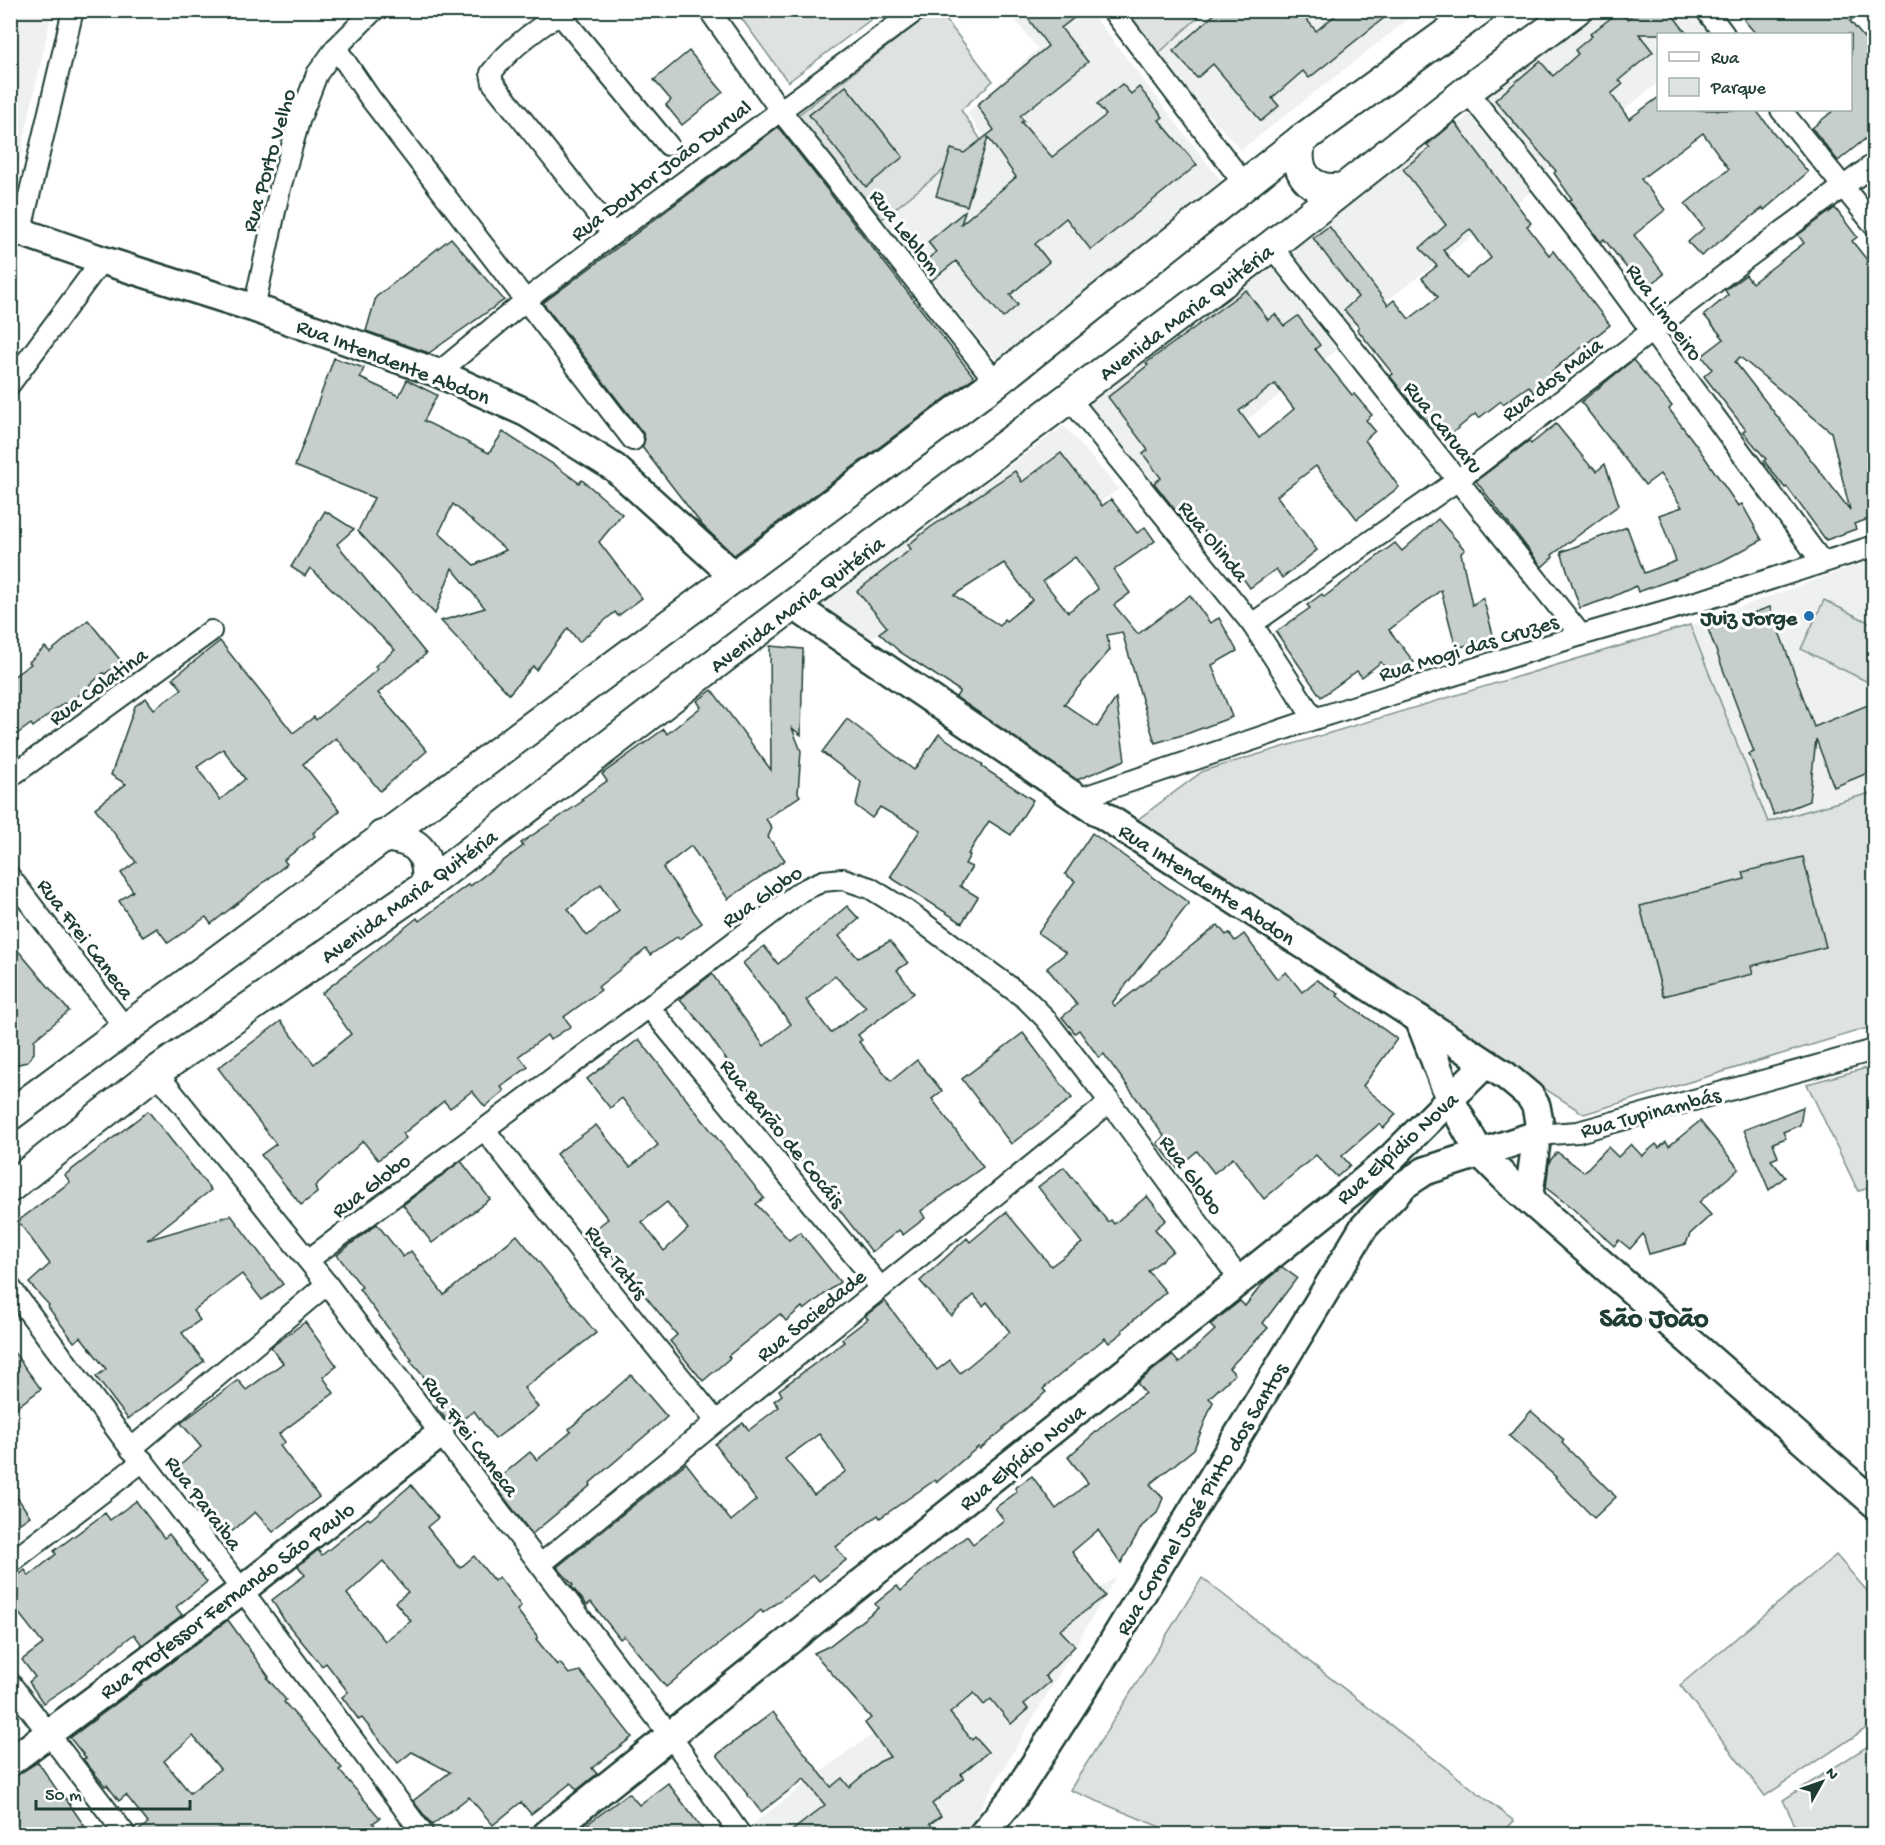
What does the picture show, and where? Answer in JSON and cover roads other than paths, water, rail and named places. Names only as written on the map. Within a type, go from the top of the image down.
[{"type":"main road","points":[[10,1115],[733,575],[996,382],[1301,140],[1479,10]]},
{"type":"main road","name":"Avenida Maria Quitéria","points":[[10,1187],[156,1072],[427,885],[792,605],[1271,246],[1467,91],[1576,10]]},
{"type":"main road","points":[[1301,140],[1298,161],[1306,178],[1327,189],[1343,188]]},
{"type":"main road","points":[[382,836],[399,838],[414,844],[423,854],[428,870],[427,885]]},
{"type":"street","points":[[16,229],[73,10]]},
{"type":"street","name":"Rua Porto Velho","points":[[254,308],[280,188],[299,121],[317,74],[336,48],[374,10]]},
{"type":"street","name":"Rua Leblom","points":[[708,10],[780,110],[996,382]]},
{"type":"street","name":"Rua Doutor João Durval","points":[[438,373],[525,301],[613,234],[917,10]]},
{"type":"street","points":[[1112,10],[1245,185]]},
{"type":"street","points":[[1706,10],[1723,33]]},
{"type":"street","points":[[613,234],[493,83],[491,73],[508,53],[539,28],[555,17],[563,18],[668,145]]},
{"type":"street","points":[[336,48],[370,98],[633,440]]},
{"type":"street","name":"Rua Limoeiro","points":[[1467,91],[1577,230],[1650,332],[1822,562]]},
{"type":"street","points":[[1782,111],[1875,225]]},
{"type":"street","name":"Rua dos Maia","points":[[1252,624],[1458,480],[1650,332],[1875,164]]},
{"type":"street","name":"Rua Intendente Abdon","points":[[16,229],[102,260],[254,308],[438,373],[527,413],[615,468],[733,575]]},
{"type":"street","name":"Rua Caruaru","points":[[1271,246],[1581,636]]},
{"type":"street","points":[[10,384],[102,260]]},
{"type":"street","name":"Rua Olinda","points":[[1069,398],[1252,624],[1314,719]]},
{"type":"street","name":"Rua Mogi das Cruzes","points":[[1078,798],[1314,719],[1875,546]]},
{"type":"street","name":"Rua Intendente Abdon","points":[[792,605],[1078,798],[1419,1019],[1506,1077],[1530,1096],[1536,1106],[1539,1122],[1529,1193],[1534,1204]]},
{"type":"street","name":"Rua Colatina","points":[[10,777],[211,631]]},
{"type":"street","name":"Rua Frei Caneca","points":[[10,877],[126,1029]]},
{"type":"street","name":"Rua Globo","points":[[308,1260],[801,891],[823,881],[843,879],[870,888],[907,911],[1026,999],[1046,1019],[1110,1102],[1240,1280]]},
{"type":"street","name":"Rua Barão de Cocáis","points":[[649,1006],[881,1288]]},
{"type":"street","points":[[1419,1019],[1450,1099],[1479,1152],[1534,1204],[1875,1503]]},
{"type":"street","name":"Rua Tupinambás","points":[[1425,1171],[1536,1135],[1578,1132],[1875,1050]]},
{"type":"street","name":"Rua Elpídio Nova","points":[[547,1834],[671,1737],[1391,1158],[1485,1064]]},
{"type":"street","name":"Rua Frei Caneca","points":[[156,1072],[327,1284],[671,1737],[740,1834]]},
{"type":"street","name":"Rua Sociedade","points":[[541,1564],[1110,1102]]},
{"type":"street","name":"Rua Tatús","points":[[484,1129],[716,1421]]},
{"type":"street","name":"Rua Coronel José Pinto dos Santos","points":[[983,1834],[1013,1798],[1108,1650],[1364,1227],[1404,1185],[1425,1171]]},
{"type":"street","points":[[10,1563],[137,1455],[327,1284]]},
{"type":"street","name":"Rua Paraiba","points":[[10,1287],[242,1590],[423,1834]]},
{"type":"street","name":"Rua Professor Fernando São Paulo","points":[[10,1762],[242,1590],[440,1434]]},
{"type":"street","points":[[10,1683],[125,1834]]},
{"type":"place","name":"Juiz Jorge","points":[[1809,616]]},
{"type":"district","name":"São João","points":[[1654,1316]]}]
